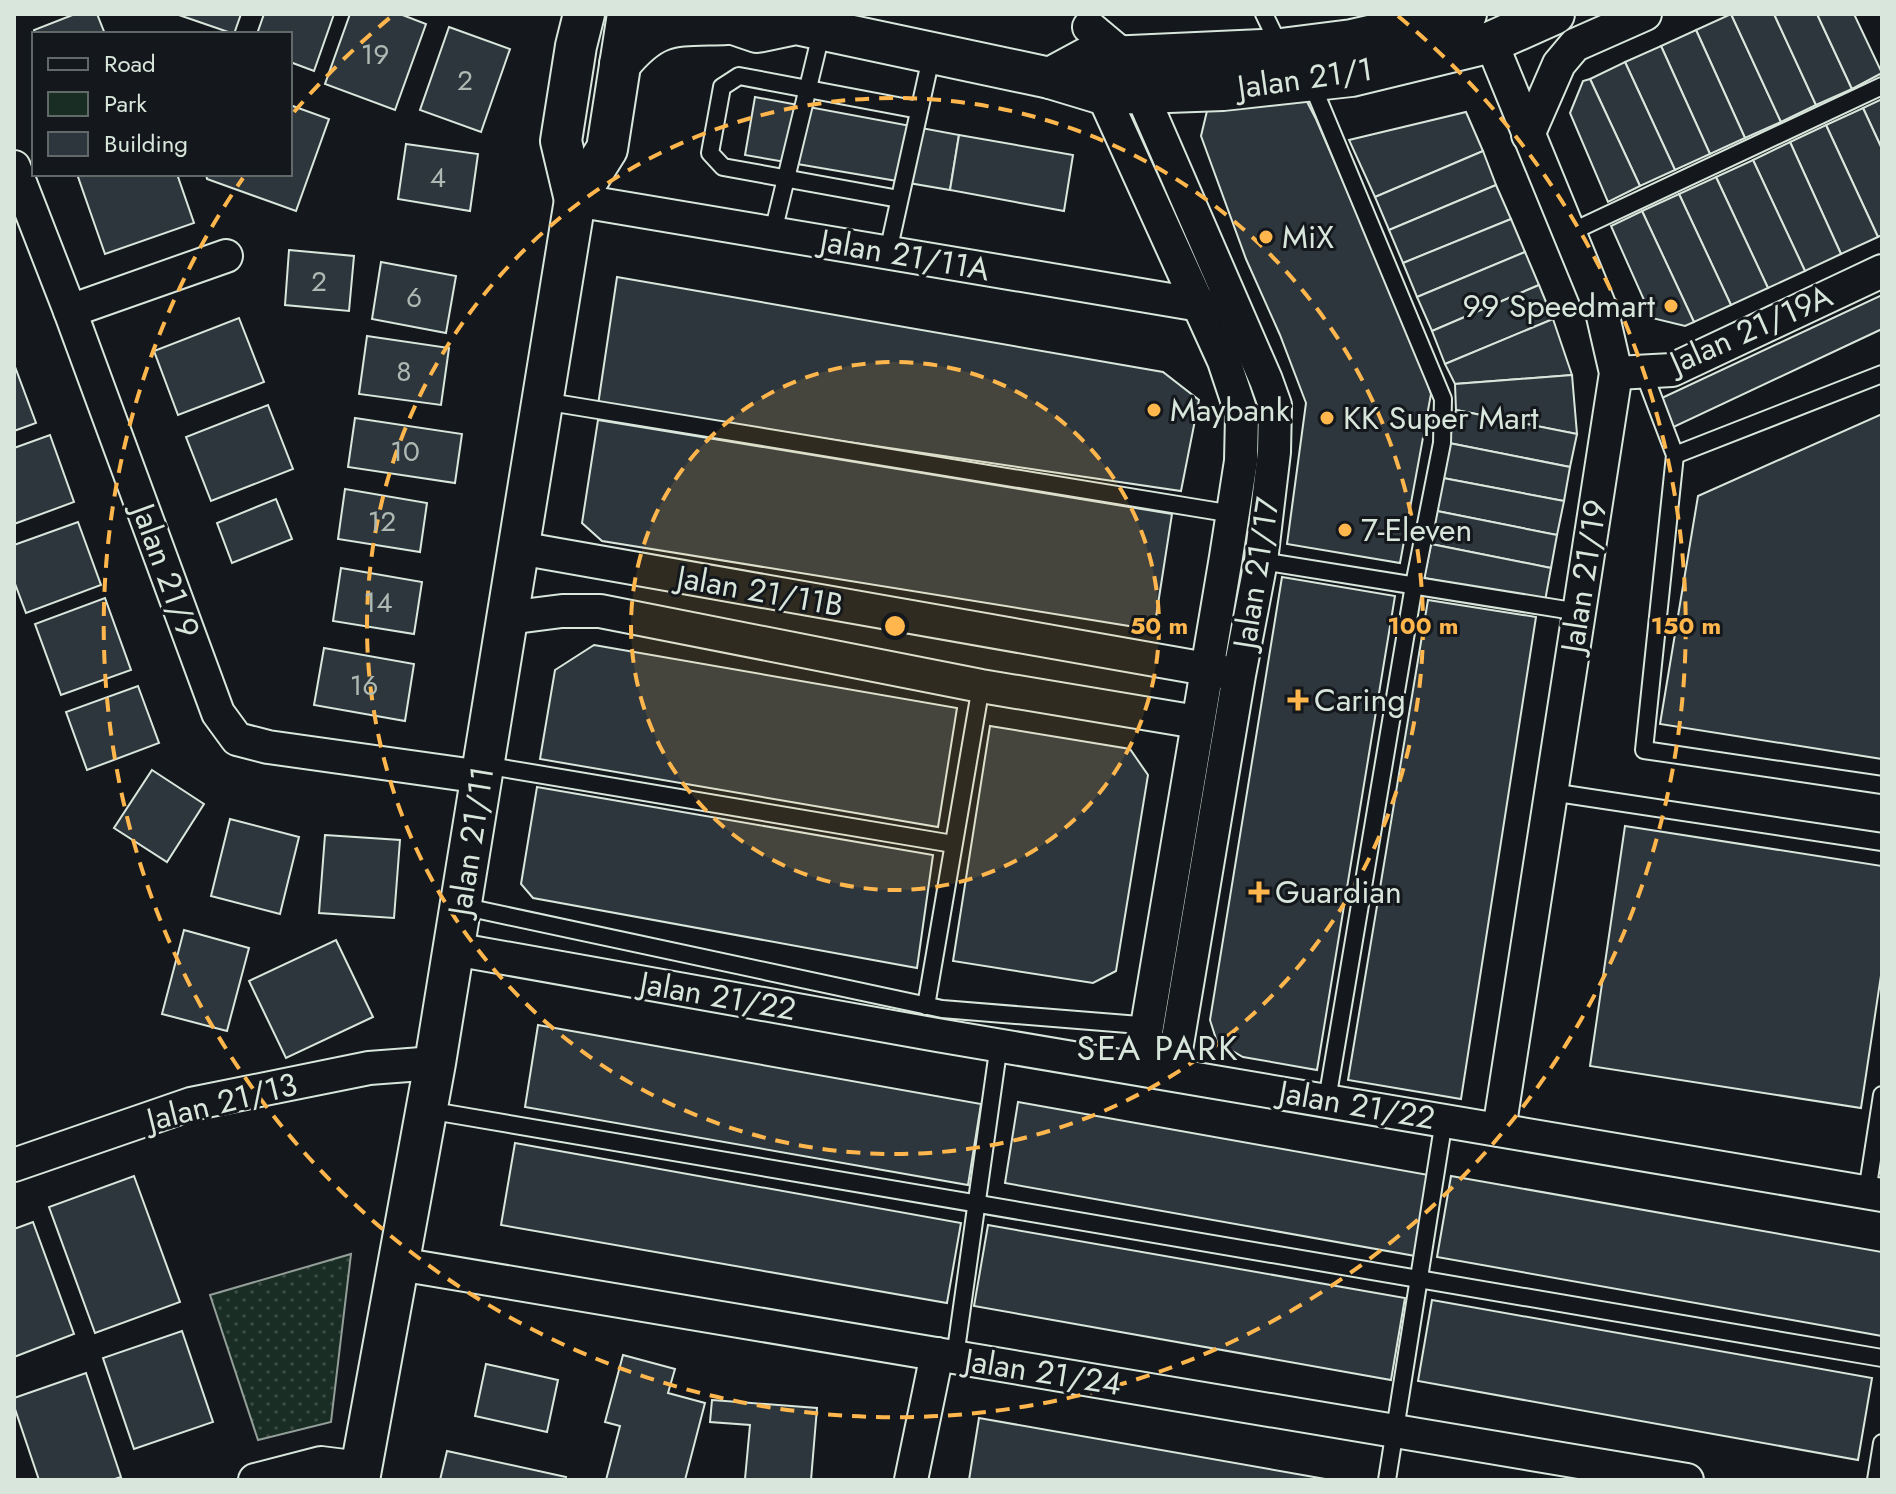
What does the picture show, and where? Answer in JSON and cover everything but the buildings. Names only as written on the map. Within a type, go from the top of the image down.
[{"type":"street","name":"Jalan 21/11","points":[[575,200],[607,149],[628,14]]},
{"type":"street","points":[[1352,40],[1383,14]]},
{"type":"street","name":"Jalan 21/1","points":[[1124,82],[1273,31],[1352,40],[1473,20],[1554,14]]},
{"type":"street","points":[[1528,135],[1559,64],[1575,45],[1645,14]]},
{"type":"street","name":"Jalan 21/1","points":[[620,64],[638,42],[651,33],[671,26],[715,19],[757,32],[800,23],[1050,78],[1223,90],[1351,76],[1473,20]]},
{"type":"street","name":"Jalan 21/19","points":[[1473,20],[1528,135],[1629,372],[1579,612],[1499,1130]]},
{"type":"street","name":"Jalan 21/11","points":[[360,1474],[435,1063],[575,200],[561,141],[578,25]]},
{"type":"street","name":"Jalan 21/1","points":[[1050,78],[1087,33],[1124,82]]},
{"type":"street","name":"Jalan 21/17","points":[[1124,82],[1198,305],[1224,361],[1242,415],[1241,461],[1233,514],[1140,1068]]},
{"type":"street","name":"Jalan 21/17","points":[[1124,82],[1235,310],[1275,405],[1274,452],[1261,561],[1172,1074]]},
{"type":"street","name":"Jalan 21/9","points":[[14,167],[218,713],[237,739],[268,747],[483,771]]},
{"type":"street","name":"Jalan 21/11A","points":[[575,200],[1235,310]]},
{"type":"street","points":[[70,311],[226,256]]},
{"type":"street","name":"Jalan 21/19A","points":[[1629,372],[1672,370],[1882,271]]},
{"type":"street","name":"Jalan 21/11B","points":[[519,548],[1239,675]]},
{"type":"street","name":"Jalan 21/11B","points":[[508,618],[562,611],[600,611],[981,686],[1197,722]]},
{"type":"street","name":"Jalan 21/22","points":[[454,949],[935,1017],[999,1044],[1875,1193]]},
{"type":"street","name":"Jalan 21/13","points":[[14,1165],[191,1104],[369,1068],[435,1063]]},
{"type":"street","name":"Jalan 21/24","points":[[399,1264],[1687,1480]]},
{"type":"street","points":[[911,1480],[946,1356]]},
{"type":"street","points":[[255,1480],[321,1463],[360,1474]]},
{"type":"lane","points":[[773,232],[806,88],[800,23]]},
{"type":"lane","points":[[888,252],[932,53]]},
{"type":"lane","points":[[899,199],[723,167],[710,153],[722,87],[739,76],[919,110]]},
{"type":"lane","points":[[1311,80],[1443,399],[1442,443],[1414,585],[1327,1100]]},
{"type":"lane","points":[[1569,233],[1882,86]]},
{"type":"lane","points":[[1629,372],[1675,455],[1644,750],[1882,785]]},
{"type":"lane","points":[[1675,455],[1882,374]]},
{"type":"lane","points":[[543,401],[1233,514]]},
{"type":"lane","points":[[1261,561],[1579,612]]},
{"type":"lane","points":[[935,1017],[953,844],[981,686]]},
{"type":"lane","points":[[483,771],[953,844]]},
{"type":"lane","points":[[1551,792],[1882,842]]},
{"type":"lane","points":[[461,906],[935,1017],[1178,1030]]},
{"type":"lane","points":[[946,1356],[977,1204],[999,1044]]},
{"type":"lane","points":[[1875,1193],[1882,1095]]},
{"type":"lane","points":[[427,1110],[1882,1358]]},
{"type":"lane","points":[[1387,1480],[1444,1120]]},
{"type":"lane","points":[[1876,1480],[1882,1443]]},
{"type":"green space","points":[[351,1254],[331,1422],[258,1440],[210,1295]]},
{"type":"place","name":"MiX","points":[[1266,237]]},
{"type":"place","name":"99 Speedmart","points":[[1671,306]]},
{"type":"place","name":"Maybank","points":[[1154,410]]},
{"type":"place","name":"KK Super Mart","points":[[1327,418]]},
{"type":"place","name":"7-Eleven","points":[[1345,530]]},
{"type":"place","name":"Caring","points":[[1298,700]]},
{"type":"place","name":"Guardian","points":[[1259,892]]},
{"type":"district","name":"SEA PARK","points":[[1158,1048]]}]
